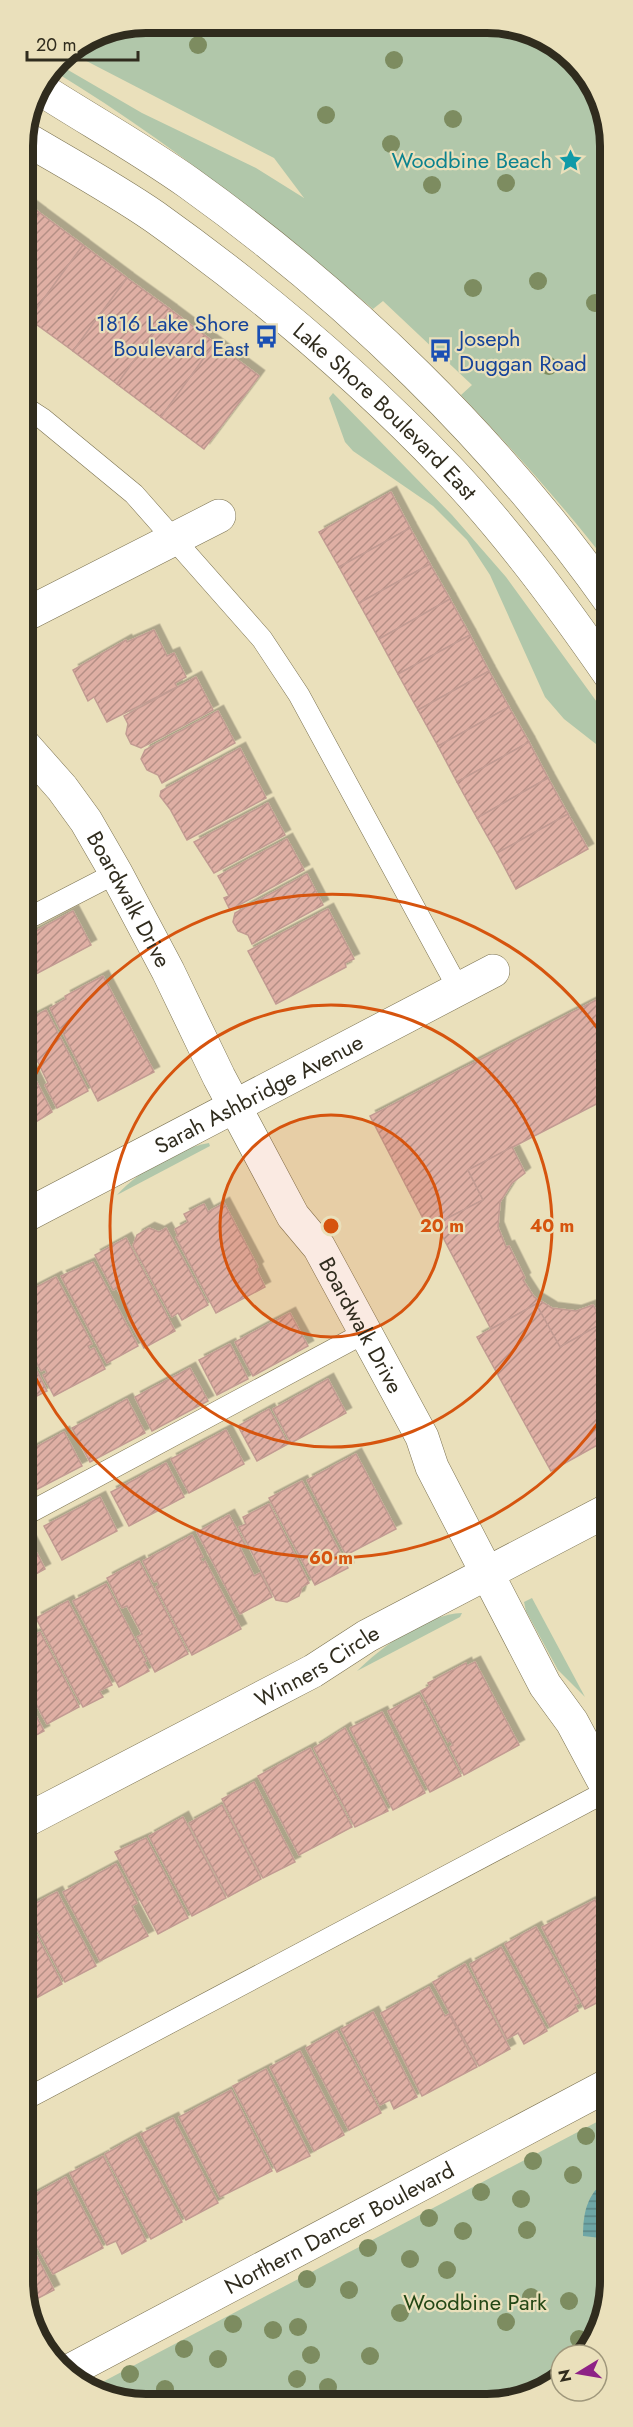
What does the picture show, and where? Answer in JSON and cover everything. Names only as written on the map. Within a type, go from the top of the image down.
[{"type":"main road","name":"Lake Shore Boulevard East","points":[[47,93],[188,183],[283,256],[369,328],[464,425],[534,504],[600,587]]},
{"type":"main road","name":"Lake Shore Boulevard East","points":[[33,143],[153,216],[255,291],[385,405],[449,470],[554,595],[600,661]]},
{"type":"main road","points":[[33,611],[219,516]]},
{"type":"main road","name":"Boardwalk Drive","points":[[33,755],[62,788],[86,822],[116,873],[293,1216],[319,1247],[366,1332],[422,1437],[432,1467],[486,1574],[545,1685],[572,1722],[600,1774]]},
{"type":"main road","name":"Sarah Ashbridge Avenue","points":[[33,1212],[493,971]]},
{"type":"main road","name":"Winners Circle","points":[[33,1817],[313,1671],[367,1636],[600,1514]]},
{"type":"main road","name":"Northern Dancer Boulevard","points":[[75,2369],[600,2089]]},
{"type":"lane","points":[[33,412],[134,494],[261,639],[299,695],[458,988]]},
{"type":"lane","points":[[33,916],[116,873]]},
{"type":"lane","points":[[33,1511],[366,1332]]},
{"type":"lane","points":[[33,2095],[600,1796]]},
{"type":"green space","points":[[139,33],[494,33],[509,35],[537,45],[550,52],[577,77],[596,117],[600,146],[600,553],[538,479],[461,395],[472,385],[383,301],[373,309],[177,153],[59,74],[64,68],[142,113],[256,168],[304,198],[274,158],[77,56],[110,39]]},
{"type":"green space","points":[[333,393],[452,515],[506,577],[600,706],[600,747],[564,719],[545,697],[490,575],[467,540],[433,506],[353,451],[345,442],[329,398]]},
{"type":"green space","points":[[209,1143],[210,1146],[117,1195],[136,1177],[171,1155]]},
{"type":"green space","points":[[532,1598],[585,1697],[558,1670],[526,1611],[524,1602]]},
{"type":"green space","points":[[462,1613],[460,1617],[357,1671],[405,1633],[434,1619]]},
{"type":"green space","name":"Woodbine Park","points":[[600,2120],[599,2295],[594,2317],[581,2343],[549,2343],[549,2376],[523,2388],[487,2394],[146,2394],[110,2388],[100,2384]]},
{"type":"water","points":[[600,2186],[600,2238],[583,2236],[588,2202]]},
{"type":"building","points":[[33,208],[40,213],[33,222]]},
{"type":"building","points":[[40,213],[83,245],[33,314],[33,222]]},
{"type":"building","points":[[83,245],[127,278],[73,351],[33,322],[33,314]]},
{"type":"building","points":[[127,278],[171,310],[117,384],[73,351]]},
{"type":"building","points":[[171,310],[215,343],[161,417],[117,384]]},
{"type":"building","points":[[215,343],[259,376],[204,449],[161,417]]},
{"type":"building","points":[[391,492],[410,528],[339,567],[319,532]]},
{"type":"building","points":[[410,528],[430,564],[359,603],[339,567]]},
{"type":"building","points":[[430,564],[450,599],[379,639],[359,603]]},
{"type":"building","points":[[450,599],[470,635],[398,674],[379,639]]},
{"type":"building","points":[[154,630],[167,656],[174,653],[186,677],[175,683],[177,687],[107,722],[94,697],[88,701],[73,670],[126,640],[127,642]]},
{"type":"building","points":[[470,635],[489,671],[418,710],[398,674]]},
{"type":"building","points":[[489,671],[509,707],[438,746],[418,710]]},
{"type":"building","points":[[196,677],[213,710],[141,748],[131,744],[126,734],[128,724],[124,716]]},
{"type":"building","points":[[509,707],[529,742],[457,782],[438,746]]},
{"type":"building","points":[[218,711],[235,743],[162,783],[158,775],[147,770],[141,759],[145,750]]},
{"type":"building","points":[[529,742],[548,778],[477,818],[457,782]]},
{"type":"building","points":[[240,748],[266,798],[187,840],[160,796],[161,791]]},
{"type":"building","points":[[548,778],[568,814],[497,853],[477,818]]},
{"type":"building","points":[[268,803],[285,835],[214,873],[194,842]]},
{"type":"building","points":[[568,814],[588,849],[516,889],[497,853]]},
{"type":"building","points":[[287,839],[304,870],[230,910],[224,898],[229,896],[218,876]]},
{"type":"building","points":[[307,874],[323,905],[252,944],[248,935],[238,931],[233,922],[235,913]]},
{"type":"building","points":[[328,909],[354,959],[345,963],[346,967],[276,1004],[248,951]]},
{"type":"building","points":[[73,911],[91,945],[36,974],[33,969],[33,933]]},
{"type":"building","points":[[103,976],[154,1072],[98,1101],[63,1033],[66,1032],[64,1027],[60,1029],[50,1008],[66,999],[65,996]]},
{"type":"building","points":[[600,998],[600,1102],[468,1170],[483,1200],[428,1228],[370,1116]]},
{"type":"building","points":[[46,1010],[88,1091],[57,1108],[45,1085],[48,1083],[33,1054],[33,1017]]},
{"type":"building","points":[[33,1075],[52,1112],[33,1124]]},
{"type":"building","points":[[512,1147],[525,1173],[512,1183],[500,1202],[498,1227],[506,1247],[509,1246],[525,1278],[523,1280],[534,1297],[552,1308],[576,1311],[593,1305],[600,1318],[600,1325],[560,1347],[536,1304],[491,1329],[436,1224],[483,1200],[468,1170]]},
{"type":"building","points":[[224,1203],[258,1267],[256,1269],[265,1287],[216,1313],[176,1237],[178,1236],[175,1229],[188,1222],[184,1214],[204,1204],[208,1212]]},
{"type":"building","points":[[149,1228],[159,1232],[166,1228],[208,1305],[182,1320],[178,1313],[172,1317],[133,1246],[137,1235]]},
{"type":"building","points":[[126,1238],[175,1331],[144,1348],[128,1318],[132,1316],[117,1288],[113,1290],[95,1255]]},
{"type":"building","points":[[93,1262],[138,1346],[107,1363],[61,1276]]},
{"type":"building","points":[[56,1277],[92,1344],[88,1346],[90,1350],[94,1348],[105,1369],[54,1396],[43,1375],[47,1373],[45,1369],[41,1371],[33,1355],[33,1289]]},
{"type":"building","points":[[536,1304],[560,1347],[600,1325],[600,1444],[551,1471],[477,1337]]},
{"type":"building","points":[[290,1313],[308,1346],[253,1376],[235,1342]]},
{"type":"building","points":[[230,1344],[248,1379],[217,1395],[199,1360]]},
{"type":"building","points":[[33,1364],[47,1391],[33,1398]]},
{"type":"building","points":[[190,1368],[208,1401],[152,1431],[135,1397]]},
{"type":"building","points":[[328,1379],[346,1413],[291,1443],[273,1409]]},
{"type":"building","points":[[127,1399],[145,1433],[90,1462],[72,1428]]},
{"type":"building","points":[[269,1409],[288,1444],[257,1461],[238,1426]]},
{"type":"building","points":[[226,1430],[244,1464],[189,1493],[171,1459]]},
{"type":"building","points":[[64,1432],[82,1466],[33,1491],[33,1449]]},
{"type":"building","points":[[356,1454],[396,1529],[346,1555],[307,1480]]},
{"type":"building","points":[[166,1463],[184,1497],[129,1526],[111,1492]]},
{"type":"building","points":[[302,1481],[348,1568],[315,1585],[269,1498]]},
{"type":"building","points":[[100,1497],[117,1531],[62,1560],[44,1526]]},
{"type":"building","points":[[269,1504],[309,1583],[302,1587],[299,1596],[287,1602],[276,1600],[239,1527],[246,1524],[243,1517]]},
{"type":"building","points":[[229,1515],[245,1545],[240,1548],[254,1576],[260,1573],[272,1597],[240,1614],[197,1532]]},
{"type":"building","points":[[192,1535],[203,1557],[200,1558],[203,1563],[205,1561],[241,1629],[192,1655],[156,1587],[159,1585],[157,1581],[154,1582],[143,1561]]},
{"type":"building","points":[[33,1546],[45,1569],[33,1576]]},
{"type":"building","points":[[139,1561],[188,1654],[155,1672],[137,1637],[142,1634],[127,1606],[122,1608],[107,1578]]},
{"type":"building","points":[[106,1584],[149,1671],[119,1687],[73,1601]]},
{"type":"building","points":[[68,1601],[112,1685],[99,1691],[103,1697],[83,1707],[36,1618]]},
{"type":"building","points":[[40,1632],[79,1707],[47,1724],[33,1698],[33,1636]]},
{"type":"building","points":[[475,1662],[519,1745],[464,1775],[450,1747],[453,1745],[450,1740],[448,1742],[421,1691],[430,1686],[428,1683],[466,1663],[467,1666]]},
{"type":"building","points":[[419,1695],[461,1776],[430,1792],[388,1711]]},
{"type":"building","points":[[33,1710],[44,1731],[33,1737]]},
{"type":"building","points":[[382,1712],[425,1793],[393,1810],[350,1728]]},
{"type":"building","points":[[345,1728],[388,1811],[355,1827],[314,1748]]},
{"type":"building","points":[[310,1748],[352,1827],[299,1855],[258,1776]]},
{"type":"building","points":[[254,1782],[295,1862],[263,1878],[222,1799]]},
{"type":"building","points":[[222,1805],[261,1879],[228,1897],[189,1823]]},
{"type":"building","points":[[183,1817],[226,1898],[192,1916],[149,1836]]},
{"type":"building","points":[[146,1838],[188,1918],[158,1934],[115,1852]]},
{"type":"building","points":[[116,1864],[137,1903],[132,1906],[148,1936],[100,1961],[63,1892]]},
{"type":"building","points":[[57,1892],[96,1966],[65,1982],[33,1921],[33,1904]]},
{"type":"building","points":[[595,1900],[600,1910],[600,2001],[585,2009],[542,1927]]},
{"type":"building","points":[[536,1927],[579,2003],[575,2005],[578,2011],[550,2027],[505,1944]]},
{"type":"building","points":[[33,1928],[62,1984],[33,2000]]},
{"type":"building","points":[[501,1947],[547,2031],[524,2044],[518,2033],[507,2039],[470,1964]]},
{"type":"building","points":[[465,1964],[510,2049],[479,2066],[433,1982]]},
{"type":"building","points":[[429,1987],[445,2016],[449,2014],[477,2067],[422,2096],[381,2013]]},
{"type":"building","points":[[373,2012],[417,2097],[394,2109],[390,2100],[380,2105],[341,2029]]},
{"type":"building","points":[[337,2031],[381,2113],[349,2130],[306,2048]]},
{"type":"building","points":[[300,2051],[344,2135],[314,2151],[270,2067]]},
{"type":"building","points":[[266,2069],[310,2156],[277,2172],[233,2086]]},
{"type":"building","points":[[231,2090],[272,2171],[220,2197],[179,2117]]},
{"type":"building","points":[[173,2118],[218,2203],[186,2220],[141,2134]]},
{"type":"building","points":[[136,2137],[182,2222],[151,2239],[105,2154]]},
{"type":"building","points":[[103,2156],[146,2241],[122,2254],[116,2241],[107,2245],[70,2173]]},
{"type":"building","points":[[66,2177],[103,2248],[53,2274],[33,2239],[33,2195]]},
{"type":"building","points":[[33,2249],[54,2290],[35,2300]]},
{"type":"place","name":"Woodbine Beach","points":[[570,160]]},
{"type":"place","name":"1816 Lake Shore Boulevard East","points":[[267,336]]},
{"type":"place","name":"Joseph Duggan Road","points":[[441,351]]}]
